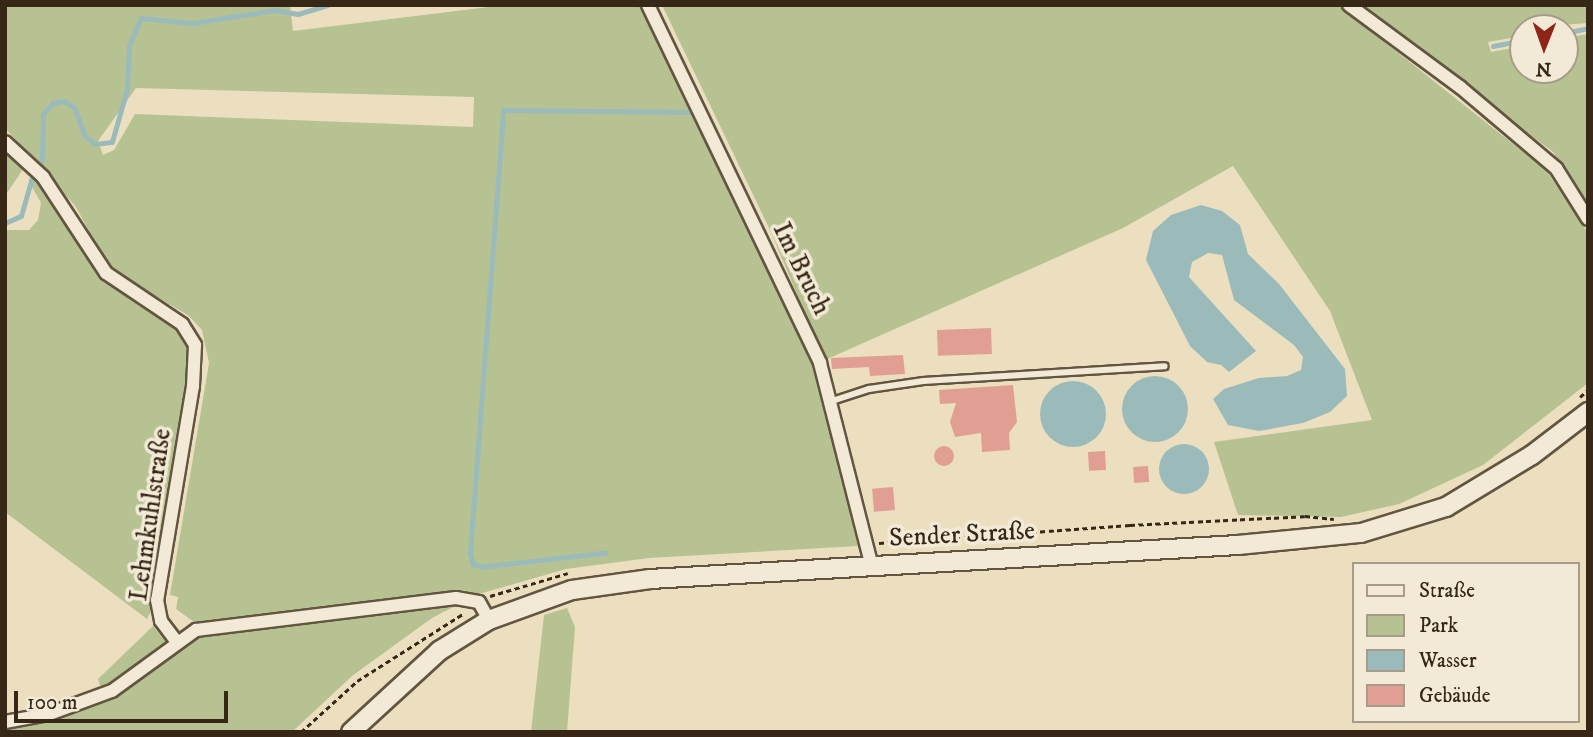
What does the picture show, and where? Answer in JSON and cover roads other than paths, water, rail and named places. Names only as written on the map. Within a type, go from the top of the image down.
[{"type":"main road","name":"Sender Straße","points":[[351,732],[439,651],[489,620],[572,590],[611,584],[1316,540],[1361,533],[1446,507],[1532,455],[1583,405]]},
{"type":"street","name":"Im Bruch","points":[[648,5],[820,363],[832,401],[872,567]]},
{"type":"street","points":[[1349,5],[1460,88],[1556,168],[1588,219]]},
{"type":"street","name":"Lehmkuhlstraße","points":[[5,142],[43,177],[106,274],[183,324],[195,345],[193,387],[157,600],[160,621],[176,641]]},
{"type":"street","points":[[5,722],[49,714],[112,691],[176,641],[196,630],[456,598],[479,602],[489,620]]},
{"type":"lane","points":[[832,401],[869,389],[923,381],[1165,366]]},
{"type":"water","points":[[1201,205],[1222,211],[1240,225],[1248,254],[1279,284],[1345,369],[1347,396],[1330,412],[1303,423],[1259,431],[1228,425],[1213,399],[1224,389],[1259,378],[1287,376],[1301,370],[1303,357],[1294,345],[1234,300],[1222,255],[1208,253],[1192,262],[1189,277],[1256,351],[1229,372],[1221,365],[1207,362],[1190,346],[1146,260],[1153,231],[1171,215]]},
{"type":"water","points":[[1155,376],[1168,378],[1178,386],[1186,396],[1186,422],[1178,432],[1168,440],[1155,442],[1142,440],[1132,432],[1124,422],[1122,409],[1124,396],[1132,386],[1142,378]]},
{"type":"water","points":[[1073,381],[1086,383],[1096,391],[1104,401],[1104,427],[1096,437],[1086,445],[1073,447],[1060,445],[1050,437],[1042,427],[1040,414],[1042,401],[1050,391],[1060,383]]},
{"type":"water","points":[[1184,444],[1202,451],[1209,469],[1202,487],[1184,494],[1166,487],[1159,469],[1166,451]]},
{"type":"waterway","points":[[5,223],[21,216],[31,180],[42,159],[43,114],[53,103],[64,101],[75,108],[85,135],[95,144],[112,142],[127,89],[129,46],[141,18],[193,23],[275,10],[298,14],[328,5]]},
{"type":"waterway","points":[[1579,30],[1588,28]]},
{"type":"waterway","points":[[1493,46],[1509,43]]},
{"type":"waterway","points":[[606,553],[483,567],[473,565],[470,553],[503,110],[690,112]]}]
